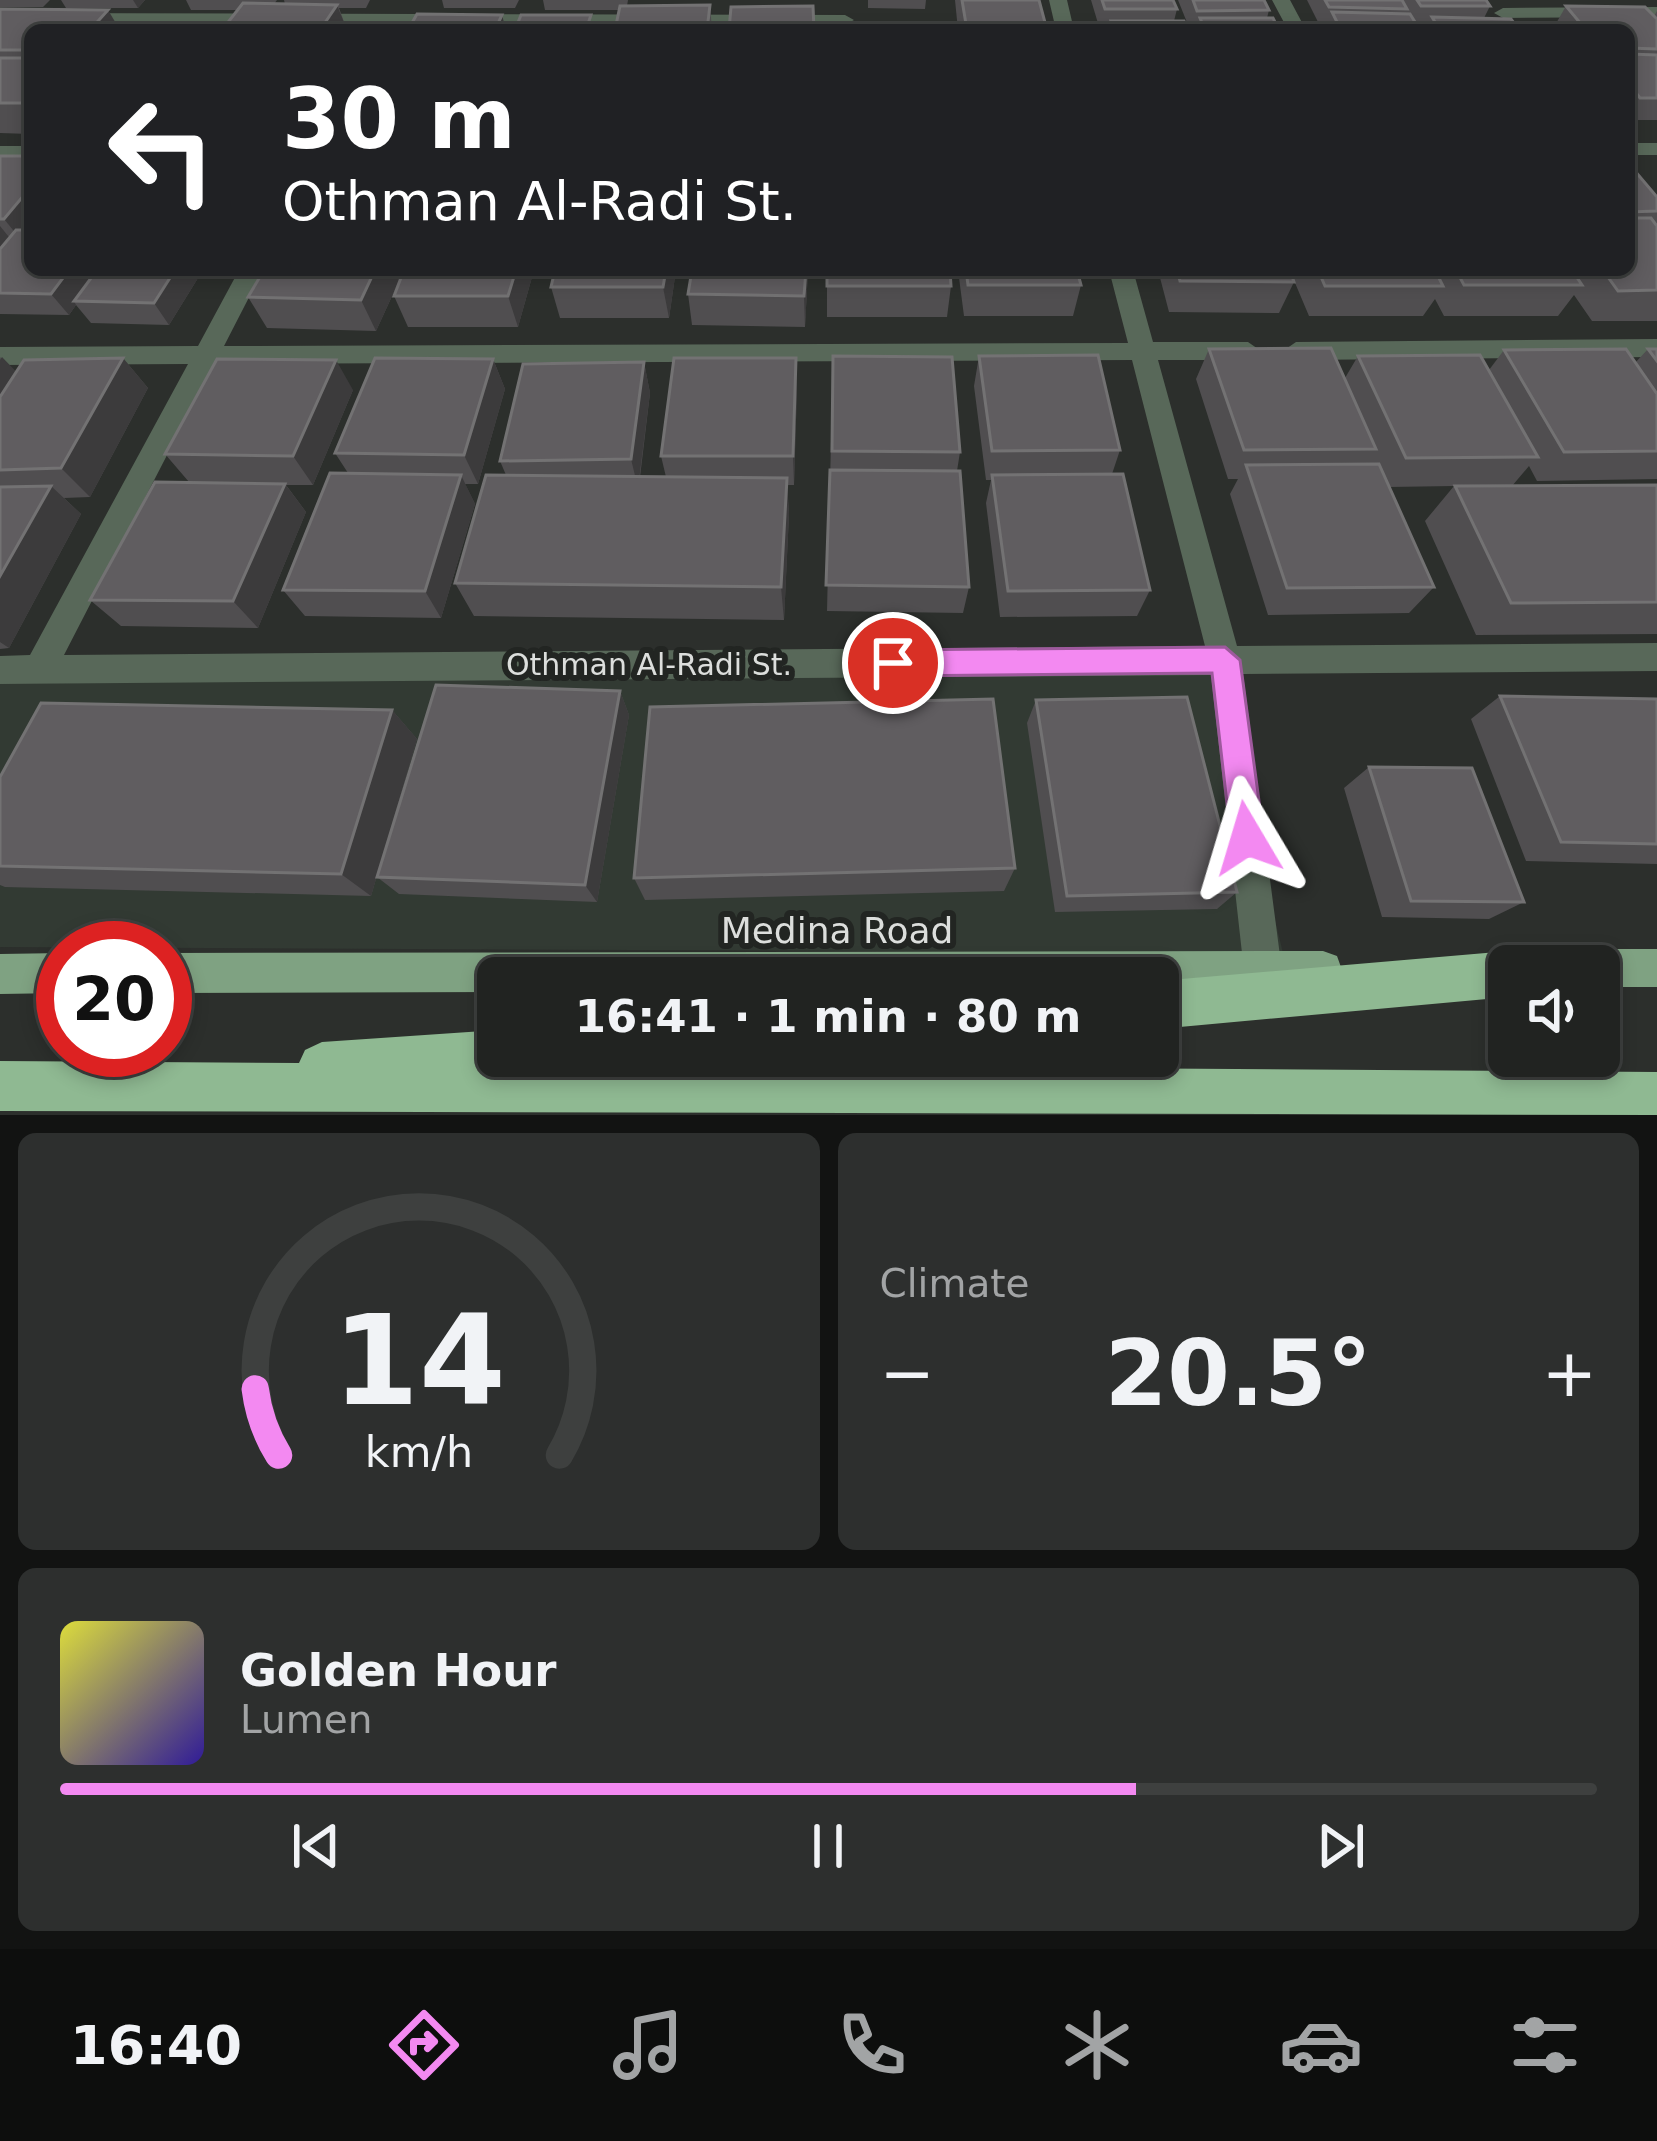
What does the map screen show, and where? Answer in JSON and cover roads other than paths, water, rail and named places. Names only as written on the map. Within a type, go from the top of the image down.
[{"type":"highway","points":[[1179,1003],[1488,973]]},
{"type":"highway","points":[[55,1086],[477,1056]]},
{"type":"highway","points":[[0,1086],[1657,1097]]},
{"type":"main road","points":[[1620,968],[1657,968]]},
{"type":"main road","name":"Medina Road","points":[[192,973],[1488,971]]},
{"type":"main road","points":[[0,974],[36,974]]},
{"type":"lane","points":[[158,19],[174,0]]},
{"type":"lane","points":[[1498,6],[1657,12]]},
{"type":"lane","points":[[435,24],[845,16]]},
{"type":"lane","points":[[0,18],[346,24]]},
{"type":"lane","points":[[40,669],[247,276]]},
{"type":"lane","points":[[1122,276],[1225,660],[1264,970]]},
{"type":"lane","points":[[0,356],[1657,348]]},
{"type":"lane","name":"Othman Al-Radi St.","points":[[0,670],[1657,657]]}]
